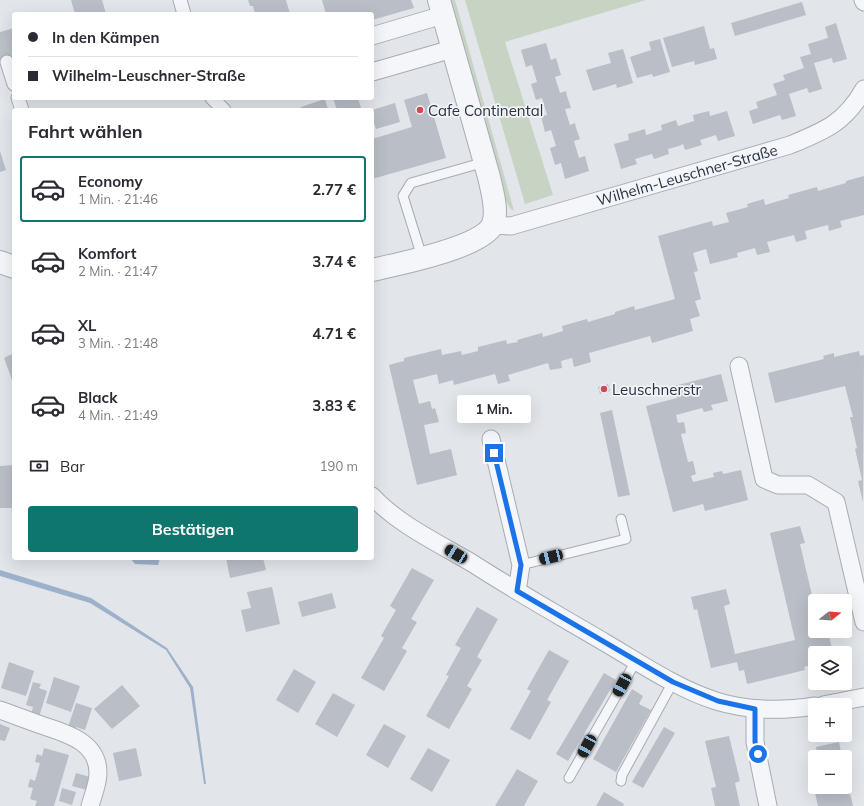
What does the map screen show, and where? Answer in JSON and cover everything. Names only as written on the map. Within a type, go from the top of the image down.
[{"type":"street","points":[[180,0],[183,12]]},
{"type":"street","points":[[374,35],[441,8],[487,170],[495,204],[492,225],[483,235],[470,242],[422,257],[374,269]]},
{"type":"street","points":[[374,71],[452,49]]},
{"type":"street","points":[[7,62],[12,78]]},
{"type":"street","name":"Wilhelm-Leuschner-Straße","points":[[492,225],[511,226],[790,145],[822,132],[841,120],[856,103],[864,89]]},
{"type":"street","points":[[214,100],[222,108]]},
{"type":"street","points":[[0,262],[12,266]]},
{"type":"street","points":[[739,366],[764,479],[778,485],[808,484],[836,502],[864,622]]},
{"type":"street","points":[[491,439],[521,565],[517,591]]},
{"type":"street","points":[[374,498],[407,524],[517,591],[673,682],[718,701],[755,709],[796,709],[808,707]]},
{"type":"street","points":[[852,699],[864,697]]},
{"type":"street","points":[[755,709],[755,742],[768,806]]},
{"type":"street","points":[[0,710],[70,735],[88,748],[96,761],[98,772],[90,806]]},
{"type":"lane","points":[[422,257],[404,196],[411,184],[487,170]]},
{"type":"lane","points":[[521,565],[626,539],[621,519]]},
{"type":"lane","points":[[569,778],[636,661]]},
{"type":"lane","points":[[621,781],[622,775],[673,682]]},
{"type":"green space","points":[[446,0],[455,0],[514,211],[510,208],[502,195]]},
{"type":"green space","points":[[465,0],[646,0],[505,42],[553,195],[525,204]]},
{"type":"water","points":[[132,560],[159,560],[158,565],[135,564]]},
{"type":"water","points":[[0,570],[91,598],[167,648],[193,687],[206,784],[204,784],[190,688],[166,650],[90,603],[0,576]]},
{"type":"building","points":[[71,0],[102,0],[105,12],[74,12]]},
{"type":"building","points":[[248,0],[286,0],[289,12],[254,12],[253,6],[250,6]]},
{"type":"building","points":[[322,0],[411,0],[414,8],[374,19],[374,12],[325,12]]},
{"type":"building","points":[[802,2],[806,15],[735,36],[731,23]]},
{"type":"building","points":[[836,23],[847,59],[833,63],[832,58],[814,63],[822,89],[809,93],[807,88],[789,94],[796,116],[782,120],[780,115],[753,124],[749,111],[758,108],[756,102],[777,95],[773,84],[785,80],[783,75],[804,68],[800,57],[811,54],[808,44],[828,38],[825,27]]},
{"type":"building","points":[[704,26],[710,49],[714,48],[717,59],[695,65],[694,61],[672,67],[663,38]]},
{"type":"building","points":[[12,29],[12,60],[0,63],[0,32]]},
{"type":"building","points":[[660,39],[670,72],[653,77],[652,74],[637,78],[630,57],[651,50],[649,42]]},
{"type":"building","points":[[546,43],[551,60],[556,58],[561,75],[555,77],[560,93],[566,91],[571,108],[565,109],[570,125],[575,123],[580,139],[574,141],[579,158],[585,156],[589,171],[565,179],[561,163],[555,165],[550,148],[556,146],[551,130],[545,132],[541,116],[547,115],[542,98],[536,100],[531,84],[537,82],[532,65],[526,67],[521,50]]},
{"type":"building","points":[[623,49],[633,83],[617,88],[616,84],[593,91],[586,70],[611,63],[608,53]]},
{"type":"building","points":[[427,93],[446,158],[374,178],[374,138],[412,127],[404,100]]},
{"type":"building","points":[[325,100],[327,108],[301,108]]},
{"type":"building","points":[[334,100],[359,100],[361,108],[336,108]]},
{"type":"building","points":[[395,103],[400,122],[376,129],[374,122],[374,109]]},
{"type":"building","points":[[709,111],[710,116],[727,111],[735,136],[718,141],[716,135],[700,140],[702,145],[685,150],[683,144],[668,149],[669,154],[654,159],[652,154],[635,159],[637,164],[621,169],[614,144],[629,140],[628,134],[645,129],[646,135],[662,130],[661,125],[676,120],[678,126],[694,121],[693,115]]},
{"type":"building","points":[[0,151],[6,170],[0,172]]},
{"type":"building","points":[[864,176],[864,215],[840,221],[842,227],[829,231],[828,225],[805,231],[807,239],[796,242],[794,235],[767,242],[770,252],[757,255],[755,248],[737,253],[738,257],[710,264],[706,249],[693,253],[698,271],[694,272],[701,299],[695,301],[700,316],[690,319],[693,331],[652,343],[650,336],[589,353],[591,362],[574,367],[572,358],[561,361],[562,368],[550,370],[548,363],[508,375],[510,381],[498,384],[495,374],[454,385],[453,380],[439,384],[437,374],[413,380],[419,404],[430,401],[432,409],[435,408],[439,422],[424,425],[430,454],[451,449],[457,475],[417,485],[389,365],[404,361],[404,358],[441,349],[442,355],[461,351],[462,355],[478,351],[478,347],[506,340],[507,344],[518,342],[517,340],[542,333],[543,337],[563,331],[562,326],[587,319],[588,322],[615,314],[615,312],[634,306],[635,310],[675,299],[658,236],[712,221],[713,226],[729,222],[726,213],[748,207],[747,204],[764,199],[765,205],[789,198],[788,195],[817,187],[818,191]]},
{"type":"building","points":[[859,351],[860,356],[864,355],[863,502],[858,481],[862,480],[850,417],[853,417],[845,386],[775,403],[768,373],[824,359],[823,356],[834,353],[834,357]]},
{"type":"building","points":[[12,354],[12,380],[4,358]]},
{"type":"building","points":[[721,374],[728,401],[711,405],[713,410],[704,412],[702,408],[676,415],[678,423],[684,422],[686,433],[681,434],[688,462],[693,461],[696,474],[691,476],[693,482],[714,477],[713,473],[722,471],[723,474],[741,470],[748,500],[705,511],[703,504],[673,512],[646,406],[677,398],[674,386]]},
{"type":"building","name":"Leuschnerstr","points":[[608,384],[610,391],[600,394],[598,387]]},
{"type":"building","points":[[612,410],[630,495],[618,497],[600,413]]},
{"type":"building","points":[[12,465],[12,508],[0,508],[0,466]]},
{"type":"building","points":[[800,526],[805,543],[800,544],[812,594],[808,594],[808,638],[829,638],[831,646],[808,646],[808,666],[804,667],[805,670],[747,684],[744,670],[739,671],[737,662],[711,668],[697,609],[694,610],[691,597],[726,589],[730,604],[724,606],[735,654],[795,640],[770,533]]},
{"type":"building","points":[[226,560],[264,560],[266,570],[230,578]]},
{"type":"building","points":[[412,568],[434,580],[411,619],[417,622],[402,648],[407,651],[384,691],[361,678],[384,638],[381,636],[396,610],[390,606]]},
{"type":"building","points":[[272,587],[280,624],[246,632],[241,610],[251,608],[247,592]]},
{"type":"building","points":[[332,593],[336,608],[302,617],[298,602]]},
{"type":"building","points":[[477,607],[498,619],[477,657],[482,660],[467,686],[472,689],[449,729],[426,716],[449,676],[446,675],[461,648],[455,645]]},
{"type":"building","points":[[549,650],[569,661],[547,700],[551,702],[530,740],[510,729],[531,691],[527,689]]},
{"type":"building","points":[[9,662],[34,671],[26,696],[1,688]]},
{"type":"building","points":[[294,669],[316,682],[298,713],[276,700]]},
{"type":"building","points":[[604,673],[616,680],[568,761],[556,754]]},
{"type":"building","points":[[54,677],[80,686],[71,712],[46,703]]},
{"type":"building","points":[[33,682],[41,684],[39,688],[47,691],[39,717],[31,714],[33,707],[26,705]]},
{"type":"building","points":[[122,685],[140,706],[112,729],[94,709]]},
{"type":"building","points":[[632,689],[643,696],[639,704],[651,710],[616,772],[593,759]]},
{"type":"building","points":[[333,693],[355,705],[337,737],[315,724]]},
{"type":"building","points":[[76,703],[92,708],[85,730],[76,727],[75,730],[68,727]]},
{"type":"building","points":[[0,724],[10,728],[5,741],[0,740]]},
{"type":"building","points":[[384,724],[406,736],[388,768],[366,755]]},
{"type":"building","points":[[664,727],[675,733],[643,788],[632,782]]},
{"type":"building","points":[[729,736],[740,781],[735,783],[740,806],[715,806],[711,788],[716,787],[705,741]]},
{"type":"building","points":[[839,742],[841,750],[817,750],[816,747]]},
{"type":"building","points":[[44,748],[69,755],[54,806],[35,806],[37,801],[30,799],[33,788],[28,787],[30,779],[35,781],[40,763],[35,762],[37,754],[42,756]]},
{"type":"building","points":[[136,748],[142,776],[119,781],[113,753]]},
{"type":"building","points":[[428,748],[450,760],[432,792],[410,779]]},
{"type":"building","points":[[517,769],[538,781],[524,806],[495,806]]},
{"type":"building","points":[[76,773],[90,777],[87,790],[72,786]]},
{"type":"building","points":[[62,788],[76,792],[72,805],[59,801]]},
{"type":"building","points":[[604,792],[624,804],[623,806],[596,806]]},
{"type":"building","points":[[815,794],[850,794],[853,806],[818,806]]},
{"type":"tunnel","points":[[0,40],[7,62]]},
{"type":"place","name":"Cafe Continental","points":[[420,110]]},
{"type":"place","name":"Leuschnerstr","points":[[604,389]]},
{"type":"route","points":[[494,453],[521,565],[517,591],[673,682],[718,701],[755,709],[755,742],[758,754]]}]
